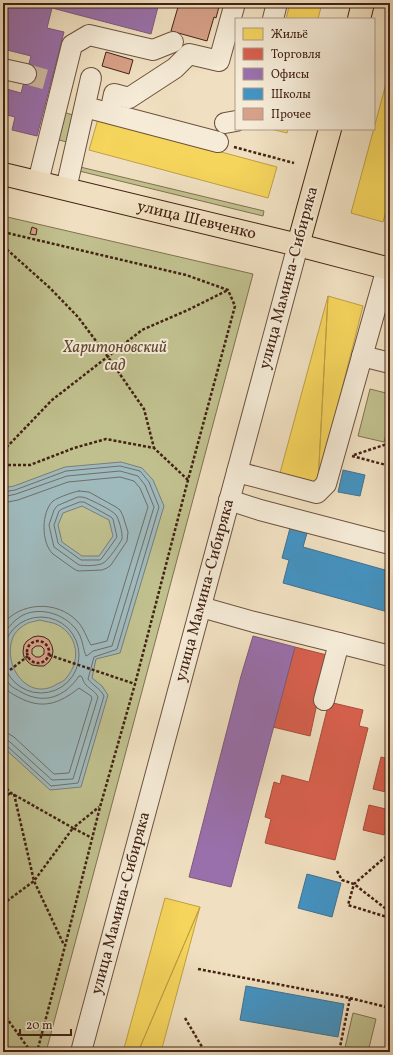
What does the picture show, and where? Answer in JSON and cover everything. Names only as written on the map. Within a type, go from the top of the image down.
[{"type":"main road","points":[[359,18],[363,3]]},
{"type":"main road","name":"улица Мамина-Сибиряка","points":[[298,245],[330,130]]},
{"type":"main road","name":"улица Шевченко","points":[[3,174],[388,268]]},
{"type":"street","points":[[110,113],[114,94],[129,98],[175,68],[190,54],[219,61],[235,3]]},
{"type":"street","points":[[273,18],[277,3]]},
{"type":"street","points":[[38,182],[57,82],[72,45],[89,35],[153,50],[173,42]]},
{"type":"street","points":[[3,69],[26,74]]},
{"type":"street","points":[[66,189],[91,78]]},
{"type":"street","points":[[85,107],[218,142]]},
{"type":"street","name":"улица Мамина-Сибиряка","points":[[81,1052],[298,245]]},
{"type":"street","points":[[237,472],[317,493],[326,484],[388,268]]},
{"type":"street","points":[[362,356],[390,363]]},
{"type":"street","points":[[229,500],[260,510],[390,544]]},
{"type":"street","points":[[201,607],[254,622],[390,656]]},
{"type":"street","points":[[324,700],[338,643]]},
{"type":"path","points":[[218,142],[294,163]]},
{"type":"path","points":[[3,232],[186,275],[228,290],[235,306],[135,684],[100,807],[37,1052]]},
{"type":"path","points":[[3,246],[50,288],[78,317],[144,409],[154,448],[188,480]]},
{"type":"path","points":[[3,451],[52,400],[142,330],[188,310],[228,290]]},
{"type":"path","points":[[3,465],[30,465],[74,448],[106,439],[154,448]]},
{"type":"path","points":[[332,462],[390,444]]},
{"type":"path","points":[[352,455],[390,466]]},
{"type":"path","points":[[34,641],[41,641],[47,645],[49,655],[44,661],[37,662],[30,659],[28,656],[29,646],[34,641]]},
{"type":"path","points":[[49,655],[135,684]]},
{"type":"path","points":[[10,670],[28,656]]},
{"type":"path","points":[[3,785],[13,794],[92,838]]},
{"type":"path","points":[[3,797],[13,794]]},
{"type":"path","points":[[13,794],[34,881],[65,946]]},
{"type":"path","points":[[3,904],[34,881],[73,828],[100,807]]},
{"type":"path","points":[[390,853],[354,884],[348,905],[390,918]]},
{"type":"path","points":[[337,871],[342,880],[354,884],[390,912]]},
{"type":"path","points":[[198,969],[350,998],[386,1007]]},
{"type":"path","points":[[339,1052],[350,998]]},
{"type":"path","points":[[3,1013],[31,1052]]},
{"type":"path","points":[[185,1018],[205,1052]]},
{"type":"green space","points":[[63,112],[76,116],[70,143],[56,139]]},
{"type":"green space","points":[[76,166],[264,211],[263,216],[75,170]]},
{"type":"green space","name":"Харитоновский сад","points":[[3,216],[253,274],[46,1052],[3,1052]]},
{"type":"green space","points":[[370,389],[390,394],[390,419],[384,442],[358,436]]},
{"type":"green space","points":[[353,1013],[376,1019],[368,1052],[344,1052]]},
{"type":"water","points":[[121,462],[142,468],[153,480],[164,506],[120,653],[96,659],[92,678],[102,686],[108,695],[81,787],[50,790],[3,747],[3,488],[14,486],[65,467]],"holes":[[[82,506],[109,520],[113,536],[99,556],[82,556],[62,542],[58,525],[63,513]],[[40,620],[56,624],[65,630],[70,635],[73,642],[76,656],[71,670],[66,678],[46,689],[36,688],[19,678],[11,658],[11,646],[15,633],[28,623]]]},
{"type":"building: Жильё","points":[[290,3],[322,3],[318,18],[286,18]]},
{"type":"building: Жильё","points":[[390,69],[390,197],[383,222],[351,213],[373,130],[375,130],[375,124]]},
{"type":"building: Жильё","points":[[98,119],[277,167],[268,198],[89,150]]},
{"type":"building: Жильё","points":[[275,130],[288,130],[287,133]]},
{"type":"building: Жильё","points":[[328,296],[363,306],[318,483]]},
{"type":"building: Жильё","points":[[328,296],[318,483],[280,473]]},
{"type":"building: Жильё","points":[[165,898],[200,907],[138,1052],[123,1052]]},
{"type":"building: Жильё","points":[[200,907],[161,1052],[138,1052]]},
{"type":"building: Торговля","points":[[295,647],[331,656],[318,699],[310,736],[273,727]]},
{"type":"building: Торговля","points":[[329,702],[363,710],[359,726],[368,728],[335,860],[265,843],[271,819],[265,817],[274,782],[280,784],[282,775],[309,782]]},
{"type":"building: Торговля","points":[[381,757],[390,759],[390,793],[373,789]]},
{"type":"building: Торговля","points":[[369,805],[390,810],[384,835],[363,830]]},
{"type":"building: Офисы","points":[[3,3],[159,3],[151,34],[52,8],[47,28],[64,32],[37,136],[12,130],[15,117],[3,114],[3,88],[21,93],[31,56],[3,49]]},
{"type":"building: Офисы","points":[[253,636],[295,647],[231,887],[189,877],[241,676]]},
{"type":"building: Школы","points":[[343,470],[365,475],[360,496],[338,492]]},
{"type":"building: Школы","points":[[290,528],[307,533],[303,547],[385,570],[390,556],[390,606],[388,612],[283,583],[289,560],[282,558]]},
{"type":"building: Школы","points":[[307,874],[341,883],[332,917],[298,908]]},
{"type":"building: Школы","points":[[246,986],[344,1004],[338,1037],[240,1020]]},
{"type":"building: Прочее","points":[[175,3],[220,3],[207,41],[171,31],[178,7],[175,6]]},
{"type":"building: Прочее","points":[[106,52],[133,60],[129,74],[102,66]]},
{"type":"building: Прочее","points":[[32,227],[37,229],[36,235],[30,234]]},
{"type":"building: Прочее","points":[[33,637],[44,637],[49,640],[52,646],[52,657],[44,666],[32,665],[24,657],[24,645]],"holes":[[[36,646],[41,646],[44,649],[44,654],[40,657],[36,657],[32,654],[32,649]]]},
{"type":"tunnel","points":[[26,74],[51,81]]}]
